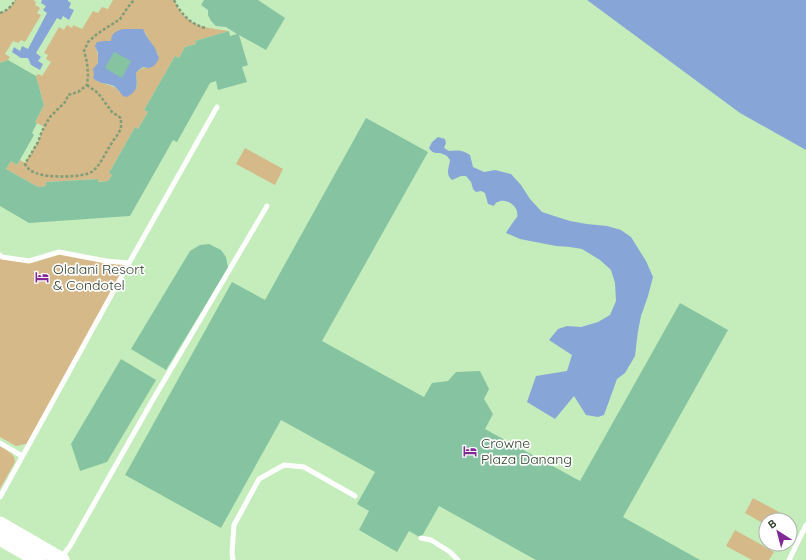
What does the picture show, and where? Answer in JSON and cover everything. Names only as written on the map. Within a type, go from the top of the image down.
[{"type":"main road","points":[[0,524],[60,560]]},
{"type":"main road","points":[[0,538],[38,560]]},
{"type":"lane","points":[[0,497],[217,107]]},
{"type":"lane","points":[[60,560],[70,546],[155,396],[267,206]]},
{"type":"lane","points":[[0,255],[2,257],[29,261],[59,252],[106,261],[129,263]]},
{"type":"lane","points":[[0,443],[22,456]]},
{"type":"lane","points":[[233,560],[234,525],[259,479],[284,465],[304,467],[355,496]]},
{"type":"lane","points":[[789,560],[806,525]]},
{"type":"lane","points":[[421,538],[431,540],[450,552],[458,560]]},
{"type":"path","points":[[0,13],[11,7],[14,0]]},
{"type":"path","points":[[87,85],[98,93],[112,112],[121,118],[120,129],[104,158],[92,173],[56,177],[37,174],[29,170],[25,164],[50,117],[66,101],[68,96],[78,92],[87,85],[87,62],[84,51],[88,42],[97,34],[120,19],[134,0]]},
{"type":"path","points":[[174,0],[182,13],[192,23],[206,28]]},
{"type":"shaded area","points":[[15,0],[33,0],[36,2],[35,5],[40,8],[37,13],[41,15],[25,42],[21,40],[18,43],[13,41],[5,54],[10,57],[8,60],[0,63],[0,13],[9,8]]},
{"type":"shaded area","points":[[113,0],[174,0],[184,16],[190,21],[203,27],[229,31],[195,41],[196,44],[185,47],[179,58],[175,56],[144,110],[148,112],[138,129],[135,127],[109,173],[112,175],[108,181],[98,182],[97,179],[46,182],[46,186],[38,187],[6,169],[11,161],[17,165],[20,160],[25,163],[38,142],[44,127],[35,122],[44,105],[36,76],[38,74],[42,76],[51,62],[46,59],[48,55],[44,53],[59,27],[64,30],[67,25],[72,28],[73,25],[82,29],[93,11],[98,13],[102,7],[108,9]],"holes":[[[124,29],[145,32],[158,54],[149,68],[141,69],[136,73],[137,87],[120,93],[115,87],[101,83],[93,78],[98,60],[96,49],[104,41],[111,41]]]},
{"type":"shaded area","points":[[245,148],[283,169],[275,185],[236,164]]},
{"type":"shaded area","points":[[59,252],[129,263],[30,443],[16,446],[0,437],[0,255],[29,261]]},
{"type":"shaded area","points":[[0,446],[14,456],[15,462],[0,489]]},
{"type":"shaded area","points":[[753,498],[779,512],[758,512],[758,520],[745,513]]},
{"type":"shaded area","points":[[735,530],[758,543],[758,552],[774,552],[769,560],[752,560],[726,546]]},
{"type":"water","points":[[42,0],[68,0],[71,3],[69,8],[74,10],[69,20],[63,16],[61,20],[57,18],[36,53],[41,57],[38,61],[43,64],[40,70],[31,65],[28,58],[21,58],[12,52],[14,47],[20,51],[22,46],[28,49],[47,13],[43,10],[46,6],[41,3]]},
{"type":"water","points":[[587,0],[806,0],[806,150],[740,113]]},
{"type":"water","points":[[124,29],[143,29],[155,48],[159,58],[153,66],[149,68],[143,67],[136,73],[137,81],[135,90],[127,97],[123,96],[114,86],[100,82],[93,78],[93,69],[98,63],[98,53],[95,46],[97,42],[111,41],[115,32]]},
{"type":"water","points":[[438,137],[445,139],[446,143],[444,148],[449,151],[455,150],[465,152],[470,155],[473,167],[484,172],[495,170],[511,174],[542,212],[570,221],[607,226],[621,230],[631,237],[646,261],[653,277],[641,316],[635,356],[625,373],[617,379],[604,415],[598,417],[586,415],[574,396],[555,419],[527,402],[536,376],[567,371],[572,355],[549,340],[558,329],[567,326],[581,327],[598,322],[610,315],[616,301],[615,283],[611,270],[600,260],[582,249],[520,239],[506,233],[517,217],[516,210],[512,204],[501,201],[497,202],[494,206],[488,204],[485,193],[481,191],[476,192],[466,176],[461,176],[452,180],[448,173],[450,160],[446,155],[435,153],[429,148],[432,142]]},
{"type":"building","points":[[204,0],[258,0],[285,18],[266,50],[239,35],[248,65],[242,67],[247,82],[218,90],[216,81],[210,83],[177,142],[173,140],[130,216],[29,223],[0,206],[0,63],[8,60],[36,76],[44,105],[35,122],[37,123],[32,133],[34,135],[17,165],[11,161],[6,169],[38,187],[46,186],[46,182],[98,179],[98,182],[108,181],[112,175],[109,173],[135,127],[138,129],[148,112],[144,110],[175,56],[179,58],[185,47],[196,44],[195,41],[229,31],[230,36],[237,34],[226,27],[216,26],[211,21],[208,15],[208,10],[201,5]]},
{"type":"building","points":[[114,52],[131,61],[122,78],[105,68]]},
{"type":"building","points":[[366,118],[428,152],[322,341],[424,397],[432,383],[448,381],[456,372],[480,371],[489,389],[484,399],[493,414],[485,429],[580,481],[680,303],[728,330],[623,517],[700,560],[536,560],[439,506],[421,538],[409,531],[397,552],[359,530],[369,511],[357,504],[375,472],[281,420],[221,528],[125,475],[232,282],[265,300]]},
{"type":"building","points":[[209,244],[221,250],[226,257],[228,268],[166,370],[131,349],[190,251],[200,245]]},
{"type":"building","points":[[121,359],[156,380],[107,462],[80,471],[71,444]]},
{"type":"place","name":"Olalani Resort & Condotel","points":[[42,277]]},
{"type":"place","name":"Crowne Plaza Danang","points":[[470,451]]}]
